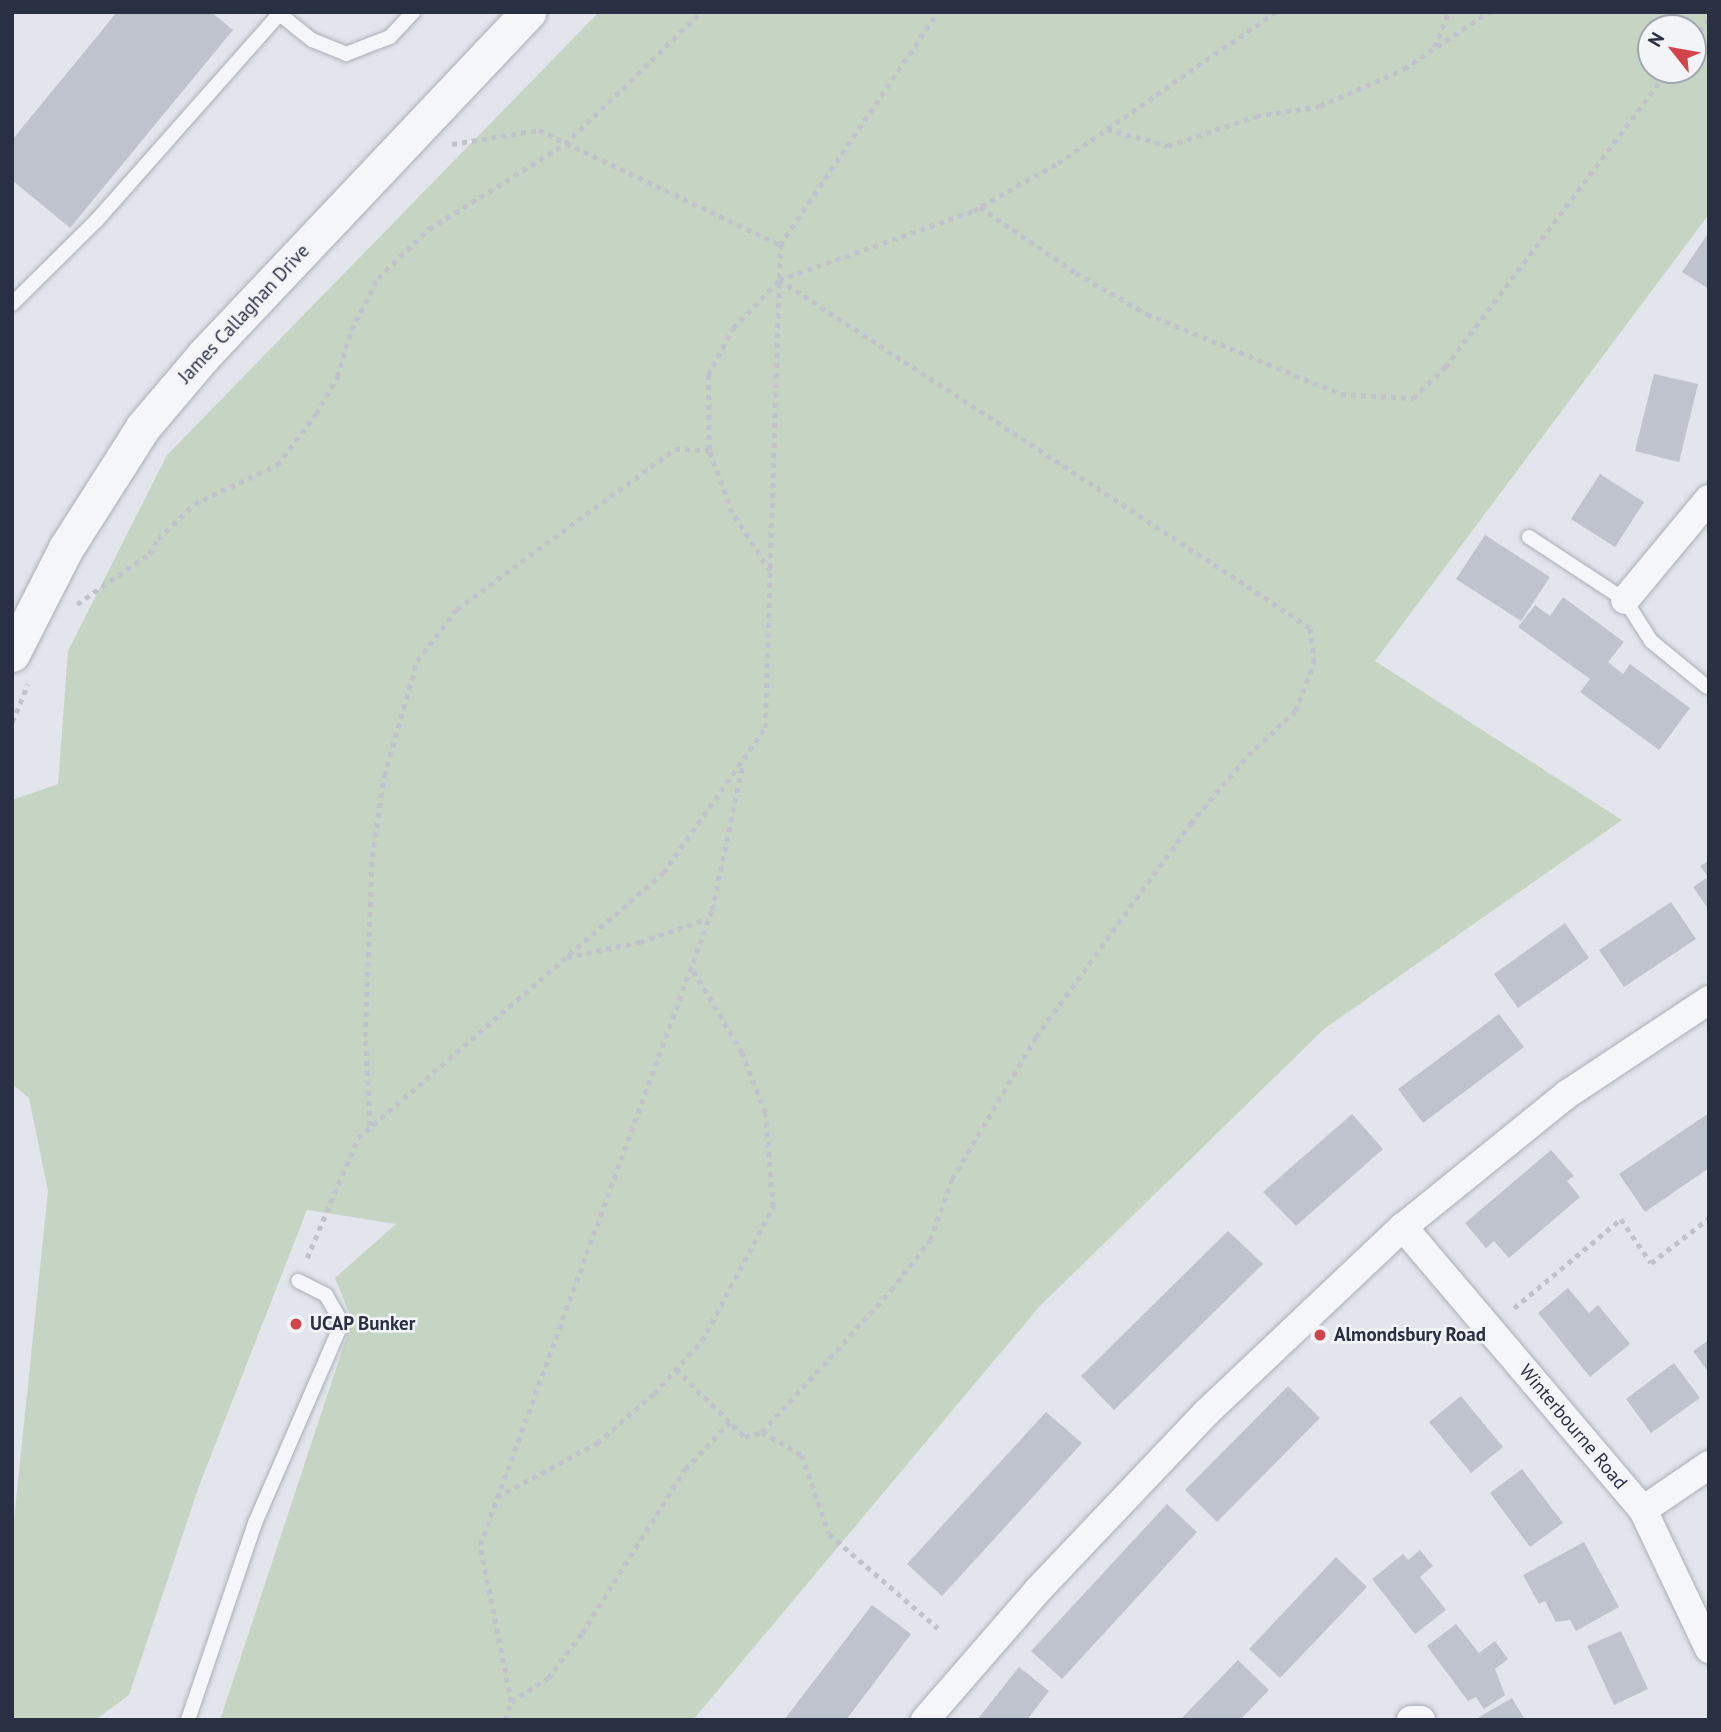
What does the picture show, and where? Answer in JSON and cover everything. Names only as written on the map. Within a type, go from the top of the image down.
[{"type":"street","name":"James Callaghan Drive","points":[[22,664],[66,548],[143,426],[204,355],[528,12]]},
{"type":"street","points":[[1625,600],[1709,499]]},
{"type":"street","points":[[925,1720],[1038,1590],[1206,1413],[1403,1227],[1566,1095],[1709,1000]]},
{"type":"street","name":"Winterbourne Road","points":[[1403,1227],[1643,1510],[1709,1649]]},
{"type":"street","points":[[1643,1510],[1709,1465]]},
{"type":"street","points":[[1411,1720],[1421,1720]]},
{"type":"lane","points":[[12,304],[97,220],[278,13],[312,40],[346,54],[390,37],[413,12]]},
{"type":"lane","points":[[1529,537],[1625,600],[1651,641],[1707,687]]},
{"type":"lane","points":[[188,1720],[255,1522],[342,1323],[326,1295],[298,1281]]},
{"type":"path","points":[[69,610],[149,554],[158,539],[194,505],[277,465],[316,414],[337,377],[351,330],[378,278],[429,229],[565,144],[701,12]]},
{"type":"path","points":[[298,1281],[358,1138],[663,873],[765,728],[780,245],[938,12]]},
{"type":"path","points":[[770,572],[732,513],[709,450],[708,375],[733,328],[779,280],[902,239],[980,207],[1107,129],[1275,12]]},
{"type":"path","points":[[1433,50],[1449,12]]},
{"type":"path","points":[[1107,129],[1168,146],[1256,116],[1320,106],[1404,69],[1488,12]]},
{"type":"path","points":[[980,207],[1076,273],[1147,314],[1341,394],[1413,398],[1445,368],[1658,84]]},
{"type":"path","points":[[446,145],[539,130],[780,245]]},
{"type":"path","points":[[676,1369],[745,1437],[762,1432],[891,1290],[930,1240],[952,1179],[1036,1037],[1190,824],[1248,755],[1295,711],[1314,663],[1310,628],[779,280]]},
{"type":"path","points":[[370,1127],[365,1037],[372,857],[384,776],[417,661],[457,609],[675,450],[709,450]]},
{"type":"path","points":[[12,722],[22,664]]},
{"type":"path","points":[[505,1720],[511,1702],[480,1545],[496,1497],[551,1359],[708,919],[744,759]]},
{"type":"path","points":[[566,957],[640,942],[708,919]]},
{"type":"path","points":[[496,1497],[597,1443],[676,1369],[702,1341],[774,1207],[765,1113],[741,1053],[690,966]]},
{"type":"path","points":[[1489,1329],[1621,1219],[1651,1262],[1709,1219]]},
{"type":"path","points":[[511,1702],[548,1678],[582,1633],[685,1469],[730,1422]]},
{"type":"path","points":[[762,1432],[802,1455],[829,1534],[938,1628]]},
{"type":"green space","points":[[599,12],[1709,12],[1709,214],[1375,661],[1622,820],[1324,1029],[1039,1307],[693,1720],[220,1720],[352,1320],[335,1278],[396,1224],[307,1210],[199,1486],[129,1695],[95,1720],[12,1720],[12,1539],[48,1191],[29,1098],[12,1084],[12,800],[58,784],[68,651],[167,455]]},
{"type":"building","points":[[117,12],[211,12],[233,30],[70,228],[12,180],[12,140]]},
{"type":"building","points":[[1709,232],[1709,289],[1682,272]]},
{"type":"building","points":[[1654,374],[1698,384],[1679,462],[1635,451]]},
{"type":"building","points":[[1600,474],[1644,502],[1615,547],[1571,519]]},
{"type":"building","points":[[1485,535],[1550,577],[1521,621],[1456,579]]},
{"type":"building","points":[[1563,597],[1624,642],[1608,662],[1623,674],[1630,664],[1690,708],[1659,750],[1580,692],[1590,679],[1518,627],[1535,605],[1550,616]]},
{"type":"building","points":[[1709,861],[1709,910],[1693,887],[1708,877],[1700,866]]},
{"type":"building","points":[[1671,902],[1696,939],[1624,987],[1599,950]]},
{"type":"building","points":[[1565,923],[1589,958],[1518,1008],[1494,974]]},
{"type":"building","points":[[1499,1014],[1524,1047],[1423,1123],[1398,1089]]},
{"type":"building","points":[[1709,1113],[1709,1168],[1645,1212],[1619,1174]]},
{"type":"building","points":[[1352,1114],[1383,1149],[1296,1226],[1263,1192]]},
{"type":"building","points":[[1551,1150],[1574,1176],[1567,1181],[1580,1197],[1509,1258],[1494,1241],[1486,1248],[1465,1223]]},
{"type":"building","points":[[1228,1231],[1263,1264],[1114,1410],[1081,1376]]},
{"type":"building","points":[[1568,1288],[1589,1313],[1598,1305],[1630,1344],[1590,1377],[1538,1313]]},
{"type":"building","points":[[1709,1340],[1709,1373],[1693,1351]]},
{"type":"building","points":[[1674,1363],[1700,1398],[1651,1433],[1626,1399]]},
{"type":"building","points":[[1288,1386],[1320,1418],[1217,1522],[1185,1490]]},
{"type":"building","points":[[1461,1396],[1503,1447],[1471,1473],[1429,1422]]},
{"type":"building","points":[[1046,1412],[1082,1443],[942,1596],[907,1564]]},
{"type":"building","points":[[1522,1469],[1563,1523],[1530,1547],[1490,1493]]},
{"type":"building","points":[[1167,1504],[1197,1532],[1062,1679],[1031,1651]]},
{"type":"building","points":[[1584,1542],[1619,1607],[1576,1631],[1570,1620],[1556,1622],[1545,1601],[1539,1604],[1523,1575]]},
{"type":"building","points":[[1420,1550],[1433,1566],[1420,1577],[1446,1610],[1415,1634],[1372,1579],[1403,1554],[1408,1560]]},
{"type":"building","points":[[1336,1557],[1367,1587],[1280,1678],[1249,1649]]},
{"type":"building","points":[[872,1605],[911,1634],[846,1720],[784,1720]]},
{"type":"building","points":[[1456,1624],[1479,1653],[1495,1641],[1508,1659],[1495,1669],[1505,1695],[1484,1709],[1476,1697],[1468,1701],[1427,1646]]},
{"type":"building","points":[[1621,1631],[1648,1689],[1614,1705],[1587,1646]]},
{"type":"building","points":[[1238,1660],[1269,1690],[1240,1720],[1180,1720]]},
{"type":"building","points":[[1019,1667],[1049,1691],[1027,1720],[977,1720]]},
{"type":"building","points":[[1512,1698],[1525,1720],[1480,1720],[1479,1717]]},
{"type":"place","name":"UCAP Bunker","points":[[296,1324]]},
{"type":"place","name":"Almondsbury Road","points":[[1320,1335]]}]
